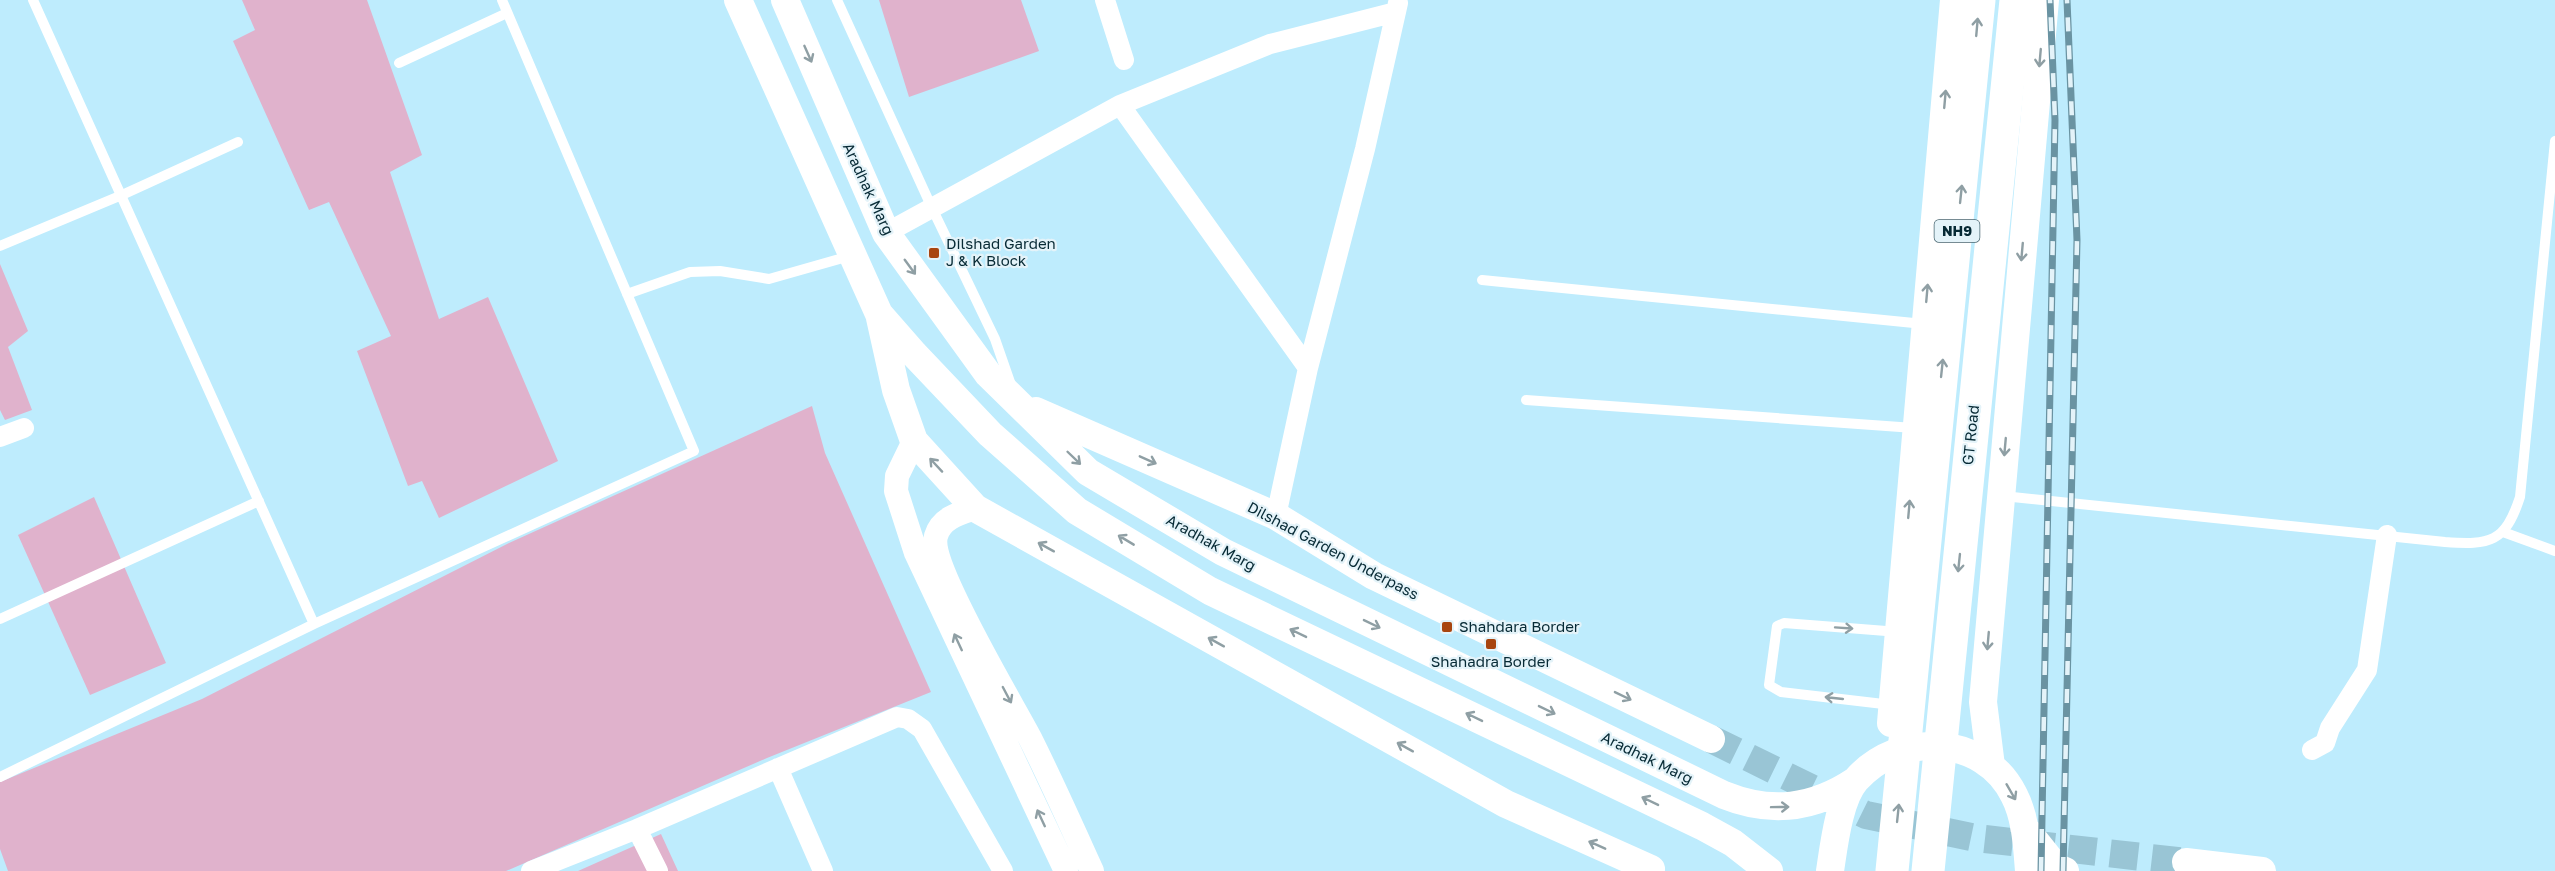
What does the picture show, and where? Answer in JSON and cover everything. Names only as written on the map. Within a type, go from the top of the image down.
[{"type":"highway","name":"NH9","points":[[1936,319],[1966,148],[1979,0]]},
{"type":"highway","name":"GT Road","points":[[1928,871],[1983,317],[2002,159],[2016,0]]},
{"type":"highway","points":[[1892,871],[1936,319]]},
{"type":"main road","points":[[738,0],[879,314],[896,390],[914,441],[975,508],[1506,804],[1651,869]]},
{"type":"main road","name":"Aradhak Marg","points":[[785,0],[886,233],[988,374],[1088,472],[1223,552],[1724,795],[1762,807],[1791,807],[1820,800],[1855,781],[1888,755]]},
{"type":"main road","points":[[1954,0],[1936,319],[1916,428],[1888,755],[1905,748],[1941,745],[1959,749],[1991,766],[2013,794],[2024,827],[2029,871]]},
{"type":"main road","points":[[1991,766],[1983,702],[2045,0]]},
{"type":"main road","points":[[879,314],[990,434],[1077,510],[1210,591],[1702,826],[1732,843],[1769,871]]},
{"type":"main road","name":"Dilshad Garden Underpass","points":[[1017,403],[1276,516],[1374,576],[1711,739]]},
{"type":"main road","points":[[1830,871],[1839,821],[1855,781]]},
{"type":"main road","points":[[2024,827],[2056,867],[2065,871]]},
{"type":"main road","points":[[2186,862],[2262,871]]},
{"type":"street","points":[[1105,0],[1124,60]]},
{"type":"street","points":[[886,233],[1120,105],[1270,44],[1397,6],[1365,149],[1308,368],[1276,516]]},
{"type":"street","points":[[1120,105],[1308,368]]},
{"type":"street","points":[[0,437],[24,428]]},
{"type":"street","points":[[914,441],[897,476],[896,492],[1030,739],[1092,871]]},
{"type":"street","points":[[926,550],[942,524],[955,515],[975,508]]},
{"type":"street","points":[[2312,750],[2325,743],[2330,728],[2367,670],[2387,535]]},
{"type":"street","points":[[926,550],[1065,871]]},
{"type":"street","points":[[531,871],[638,829],[897,717],[908,718],[922,729],[1003,871]]},
{"type":"street","points":[[778,768],[823,871]]},
{"type":"street","points":[[638,829],[658,871]]},
{"type":"street","points":[[1055,849],[1076,836]]},
{"type":"lane","points":[[33,0],[314,624]]},
{"type":"lane","points":[[0,777],[314,624],[694,451],[502,0]]},
{"type":"lane","points":[[837,0],[995,339],[1017,403]]},
{"type":"lane","points":[[399,63],[507,13]]},
{"type":"lane","points":[[2000,496],[2477,544],[2503,532],[2512,521],[2520,497],[2555,141]]},
{"type":"lane","points":[[0,246],[122,195],[237,142]]},
{"type":"lane","points":[[627,294],[690,272],[720,271],[769,279],[853,255]]},
{"type":"lane","points":[[1482,280],[1936,319]]},
{"type":"lane","points":[[1526,400],[1916,428]]},
{"type":"lane","points":[[0,619],[259,501]]},
{"type":"lane","points":[[2503,532],[2555,551]]},
{"type":"lane","points":[[1892,705],[1781,692],[1769,685],[1777,626],[1784,623],[1899,632]]},
{"type":"shaded area","points":[[242,0],[367,0],[422,155],[390,172],[439,319],[488,297],[558,461],[439,518],[422,481],[408,486],[357,351],[391,336],[329,202],[309,210],[233,41],[255,30]]},
{"type":"shaded area","points":[[879,0],[1021,0],[1039,51],[909,97]]},
{"type":"shaded area","points":[[0,264],[28,331],[8,347],[32,410],[5,420],[0,410]]},
{"type":"shaded area","points":[[812,406],[825,453],[931,692],[767,758],[506,871],[8,871],[0,849],[0,782],[202,699],[509,543]]},
{"type":"shaded area","points":[[94,497],[166,663],[90,695],[18,535]]},
{"type":"shaded area","points":[[661,834],[678,871],[578,871]]},
{"type":"tunnel","points":[[1711,739],[1866,815],[1976,838],[2186,862]]},
{"type":"railway","points":[[2041,871],[2055,120],[2050,0]]},
{"type":"railway","points":[[2063,871],[2077,240],[2067,0]]},
{"type":"place","name":"Dilshad Garden J & K Block","points":[[934,253]]},
{"type":"place","name":"Shahdara Border","points":[[1447,627]]},
{"type":"place","name":"Shahadra Border","points":[[1491,644]]}]
